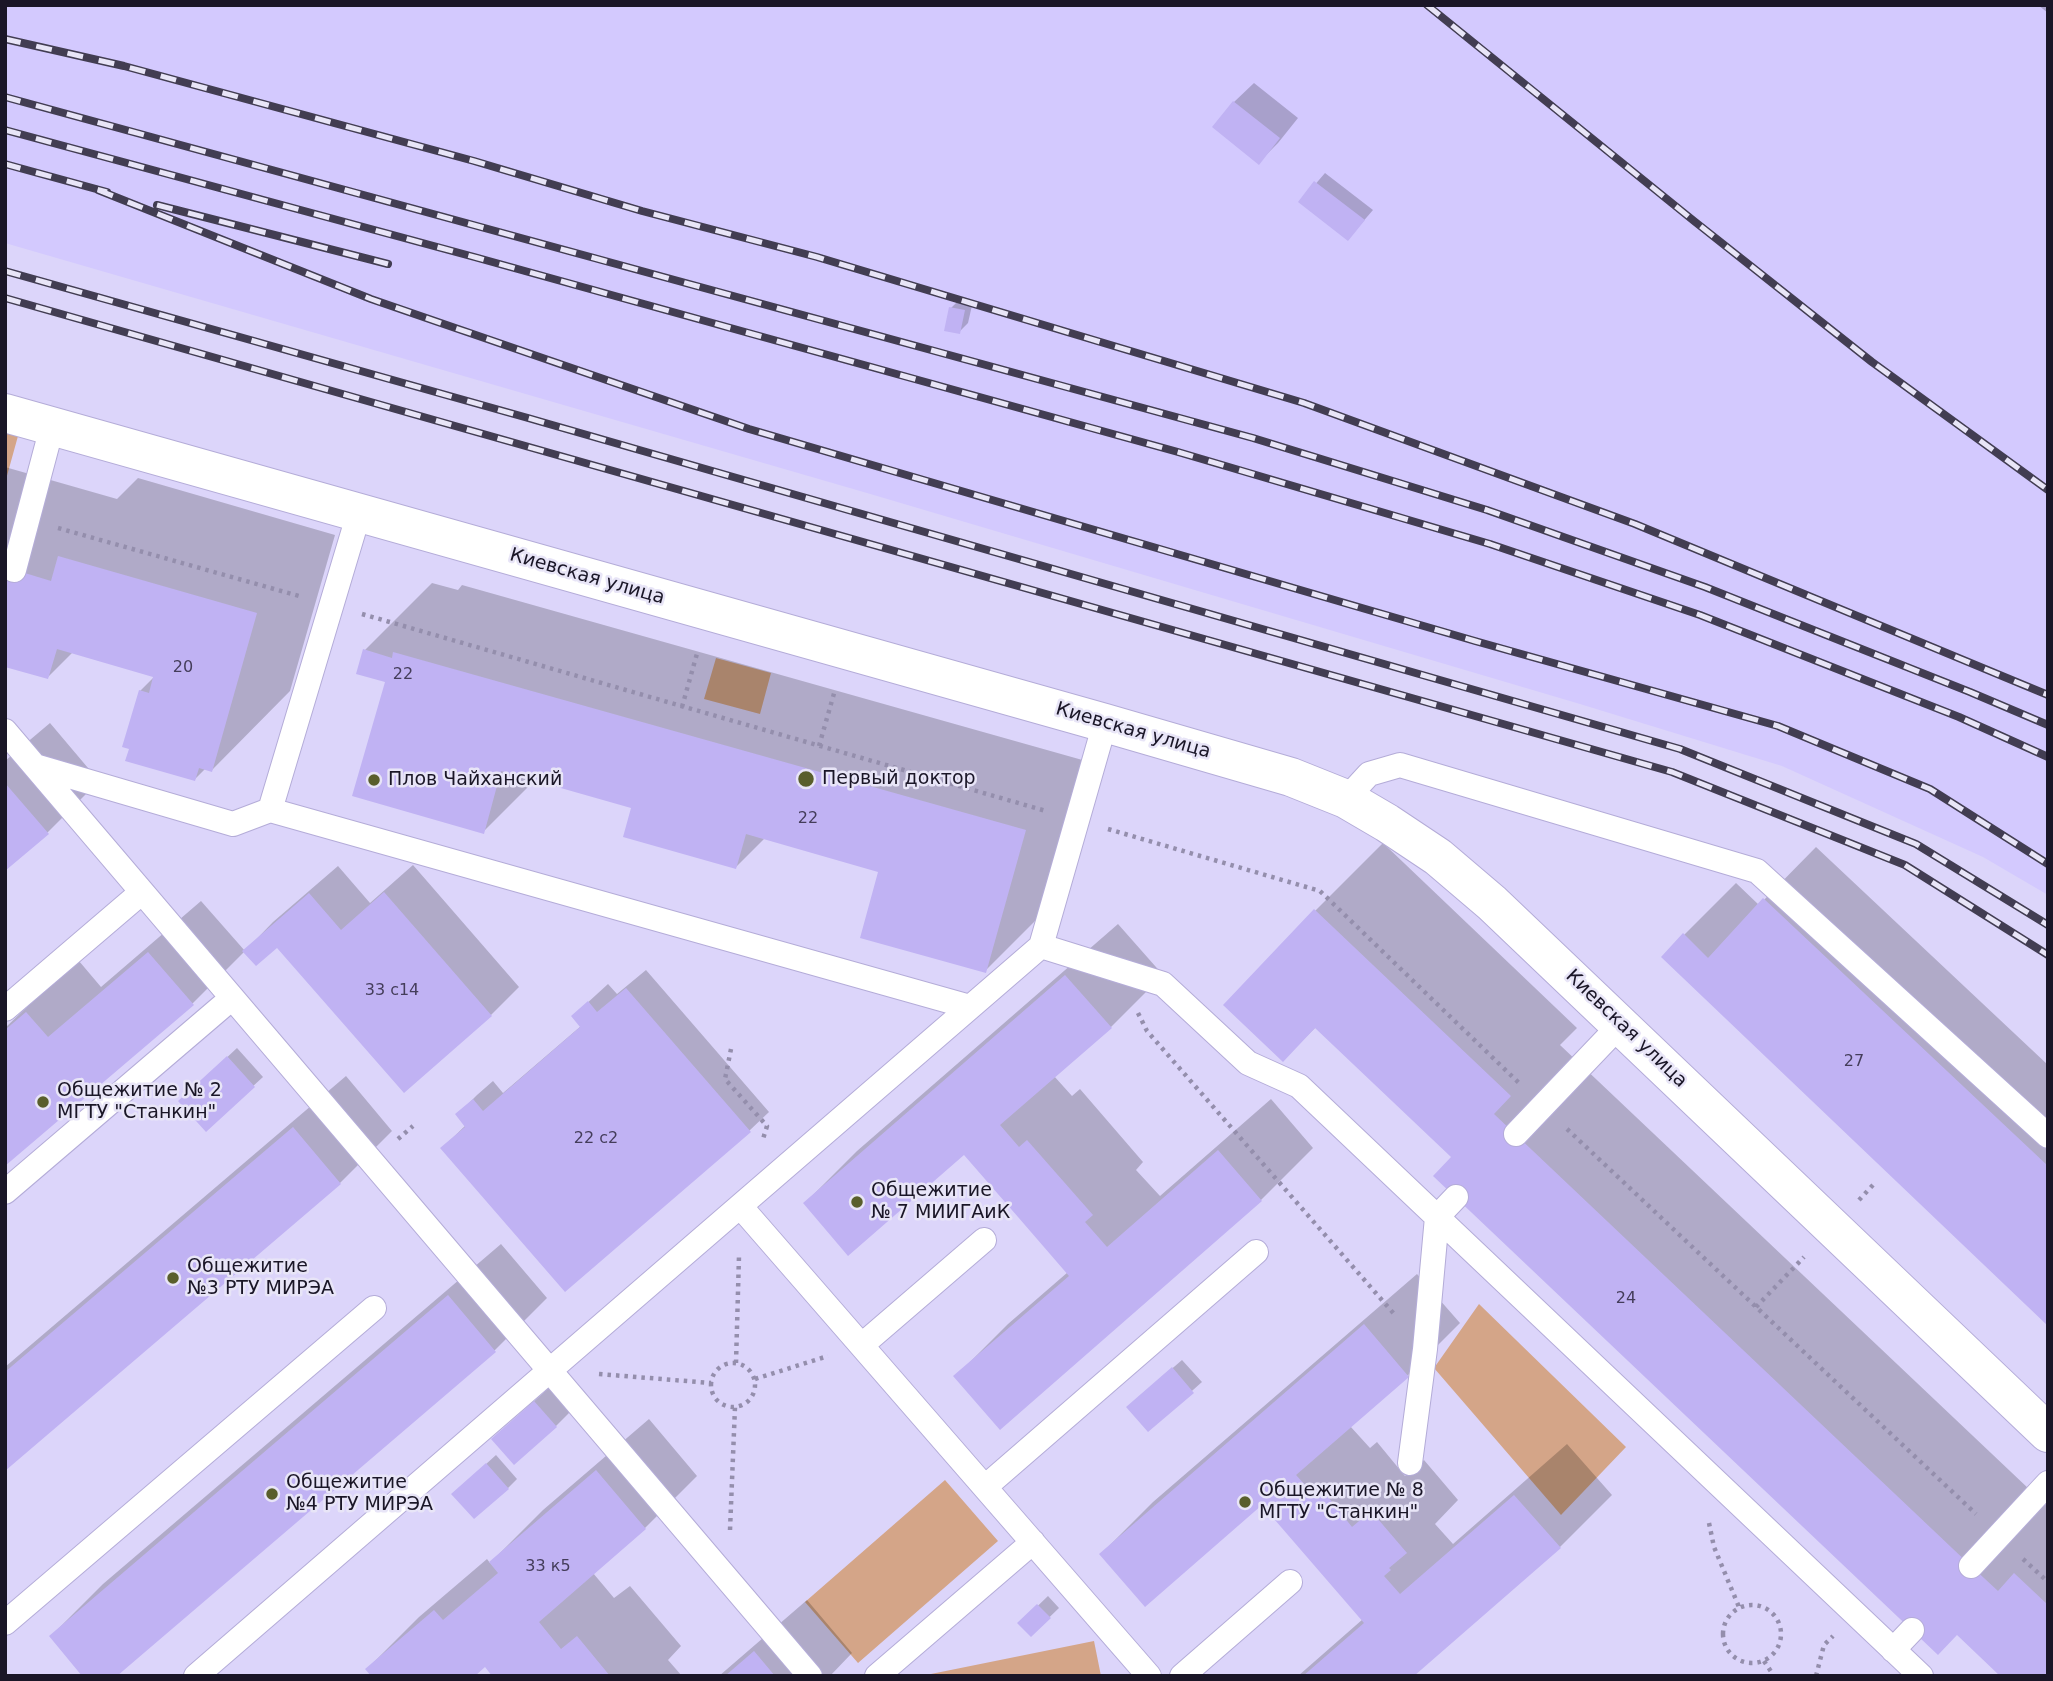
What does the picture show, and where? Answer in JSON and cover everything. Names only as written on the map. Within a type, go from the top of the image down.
[{"type":"street","name":"Киевская улица","points":[[5,414],[1105,723],[1291,777],[1346,799],[1438,857],[1492,902],[2048,1433]]},
{"type":"lane","points":[[14,570],[52,427]]},
{"type":"lane","points":[[270,810],[359,513]]},
{"type":"lane","points":[[196,1676],[1041,947],[1105,723]]},
{"type":"lane","points":[[5,731],[810,1676]]},
{"type":"lane","points":[[1346,799],[1369,774],[1400,765],[1758,871],[2048,1136]]},
{"type":"lane","points":[[35,766],[233,824],[270,810],[971,1007]]},
{"type":"lane","points":[[5,1009],[142,892]]},
{"type":"lane","points":[[1041,947],[1163,985],[1248,1063],[1299,1086],[1921,1676]]},
{"type":"lane","points":[[5,1192],[232,998]]},
{"type":"lane","points":[[1516,1134],[1621,1024]]},
{"type":"lane","points":[[1410,1463],[1425,1349],[1437,1217],[1456,1197]]},
{"type":"lane","points":[[740,1206],[1149,1676]]},
{"type":"lane","points":[[862,1345],[984,1240]]},
{"type":"lane","points":[[985,1487],[1256,1252]]},
{"type":"lane","points":[[5,1623],[374,1308]]},
{"type":"lane","points":[[1971,1566],[2048,1483]]},
{"type":"lane","points":[[877,1676],[1033,1542]]},
{"type":"lane","points":[[1182,1676],[1290,1582]]},
{"type":"lane","points":[[1893,1650],[1912,1630]]},
{"type":"path","points":[[682,707],[700,642]]},
{"type":"path","points":[[819,746],[838,681]]},
{"type":"path","points":[[1118,971],[1147,1031],[1425,1349]]},
{"type":"path","points":[[731,1049],[725,1079],[768,1126],[760,1148]]},
{"type":"path","points":[[736,1363],[740,1206]]},
{"type":"path","points":[[1756,1307],[1809,1252]]},
{"type":"path","points":[[755,1379],[862,1345]]},
{"type":"path","points":[[728,1363],[740,1363],[750,1370],[755,1379],[755,1392],[749,1402],[735,1407],[726,1407],[717,1400],[711,1390],[712,1378],[718,1368],[728,1363]]},
{"type":"path","points":[[550,1370],[711,1383]]},
{"type":"path","points":[[729,1580],[735,1407]]},
{"type":"path","points":[[1719,1484],[1707,1517],[1714,1547],[1740,1607]]},
{"type":"path","points":[[1752,1605],[1765,1608],[1776,1616],[1781,1628],[1781,1641],[1775,1653],[1764,1661],[1751,1664],[1738,1661],[1728,1652],[1723,1640],[1723,1627],[1729,1615],[1740,1607],[1752,1605]]},
{"type":"path","points":[[1816,1676],[1825,1645],[1855,1613]]},
{"type":"path","points":[[1764,1661],[1774,1676]]},
{"type":"shaded area","points":[[5,5],[2048,5],[2048,895],[1983,857],[1782,766],[867,493],[5,243]]},
{"type":"shaded area","points":[[5,433],[18,436],[5,483]]},
{"type":"shaded area","points":[[716,658],[771,673],[760,714],[704,699]]},
{"type":"shaded area","points":[[1479,1304],[1626,1447],[1561,1515],[1434,1368]]},
{"type":"shaded area","points":[[945,1480],[998,1541],[858,1663],[805,1602]]},
{"type":"shaded area","points":[[1094,1641],[1101,1676],[921,1676]]},
{"type":"building","points":[[1233,101],[1280,138],[1259,165],[1212,127]]},
{"type":"building","points":[[1314,181],[1365,220],[1348,241],[1298,202]]},
{"type":"building","points":[[949,307],[965,310],[960,334],[944,331]]},
{"type":"building","points":[[58,556],[257,613],[212,772],[199,768],[195,781],[125,761],[129,749],[122,747],[139,690],[149,693],[153,677],[57,649],[48,679],[5,667],[5,567],[51,581]]},
{"type":"building","points":[[363,649],[392,658],[393,652],[1026,830],[986,973],[860,938],[878,872],[746,834],[736,869],[623,837],[631,808],[501,771],[484,834],[352,796],[385,682],[356,674]]},
{"type":"building","points":[[5,783],[49,834],[5,871]]},
{"type":"building","points":[[384,892],[492,1016],[404,1093],[277,948],[256,966],[242,951],[309,893],[341,930]]},
{"type":"building","points":[[1763,898],[2048,1166],[2048,1326],[1661,957],[1683,933],[1708,958]]},
{"type":"building","points":[[1314,909],[1511,1096],[1494,1114],[1998,1591],[2014,1573],[2048,1605],[2048,1676],[2000,1676],[1957,1635],[1938,1655],[1433,1176],[1451,1157],[1315,1028],[1283,1062],[1223,1005]]},
{"type":"building","name":"Общежитие № 2 МГТУ \"Станкин\"","points":[[148,952],[194,1005],[5,1166],[5,1030],[26,1012],[48,1037]]},
{"type":"building","name":"Общежитие № 7 МИИГАиК","points":[[1065,975],[1112,1028],[1000,1125],[1019,1147],[1027,1140],[1093,1215],[1085,1222],[1107,1247],[1218,1150],[1262,1201],[1000,1430],[953,1376],[1069,1276],[1018,1217],[964,1155],[848,1256],[803,1203]]},
{"type":"building","points":[[626,988],[751,1132],[565,1292],[440,1148],[465,1127],[455,1114],[473,1099],[483,1111],[580,1027],[571,1016],[588,1001],[597,1012]]},
{"type":"building","points":[[227,1056],[255,1087],[206,1132],[178,1101]]},
{"type":"building","name":"Общежитие №3 РТУ МИРЭА","points":[[293,1127],[341,1184],[5,1471],[5,1372]]},
{"type":"building","name":"Общежитие №4 РТУ МИРЭА","points":[[448,1295],[496,1352],[117,1676],[82,1676],[49,1636]]},
{"type":"building","name":"Общежитие № 8 МГТУ \"Станкин\"","points":[[1364,1324],[1409,1377],[1296,1475],[1317,1498],[1324,1492],[1352,1527],[1371,1511],[1407,1553],[1389,1568],[1391,1570],[1384,1576],[1400,1594],[1514,1495],[1561,1548],[1414,1676],[1303,1676],[1364,1623],[1262,1505],[1145,1607],[1099,1554]]},
{"type":"building","points":[[1172,1367],[1194,1393],[1148,1432],[1126,1407]]},
{"type":"building","points":[[534,1401],[557,1427],[514,1465],[491,1439]]},
{"type":"building","points":[[486,1463],[509,1489],[474,1519],[451,1494]]},
{"type":"building","points":[[596,1470],[646,1529],[539,1622],[561,1649],[577,1636],[610,1676],[492,1676],[485,1667],[475,1676],[371,1676],[365,1669],[434,1610],[443,1620],[498,1573],[489,1562]]},
{"type":"building","points":[[1037,1604],[1051,1618],[1031,1637],[1017,1623]]},
{"type":"building","points":[[754,1651],[775,1676],[725,1676]]},
{"type":"railway","points":[[1427,5],[1872,362],[2048,490]]},
{"type":"railway","points":[[5,39],[124,66],[474,161],[642,211],[817,257],[1304,403],[1635,524],[2048,695]]},
{"type":"railway","points":[[5,97],[1253,438],[1487,510],[1705,587],[2048,725]]},
{"type":"railway","points":[[5,130],[1178,452],[1490,544],[1700,615],[1959,717],[2048,757]]},
{"type":"railway","points":[[5,164],[107,192]]},
{"type":"railway","points":[[98,190],[371,299],[749,429],[1475,641],[1778,726],[1930,789],[2048,864]]},
{"type":"railway","points":[[157,205],[388,264]]},
{"type":"railway","points":[[5,271],[528,418],[1680,749],[1916,844],[2048,925]]},
{"type":"railway","points":[[5,298],[1672,772],[1905,865],[2048,955]]},
{"type":"place","name":"Первый доктор","points":[[806,779]]},
{"type":"place","name":"Плов Чайханский","points":[[374,780]]},
{"type":"place","name":"Общежитие № 2 МГТУ \"Станкин\"","points":[[43,1102]]},
{"type":"place","name":"Общежитие № 7 МИИГАиК","points":[[857,1202]]},
{"type":"place","name":"Общежитие №3 РТУ МИРЭА","points":[[173,1278]]},
{"type":"place","name":"Общежитие №4 РТУ МИРЭА","points":[[272,1494]]},
{"type":"place","name":"Общежитие № 8 МГТУ \"Станкин\"","points":[[1245,1502]]}]
